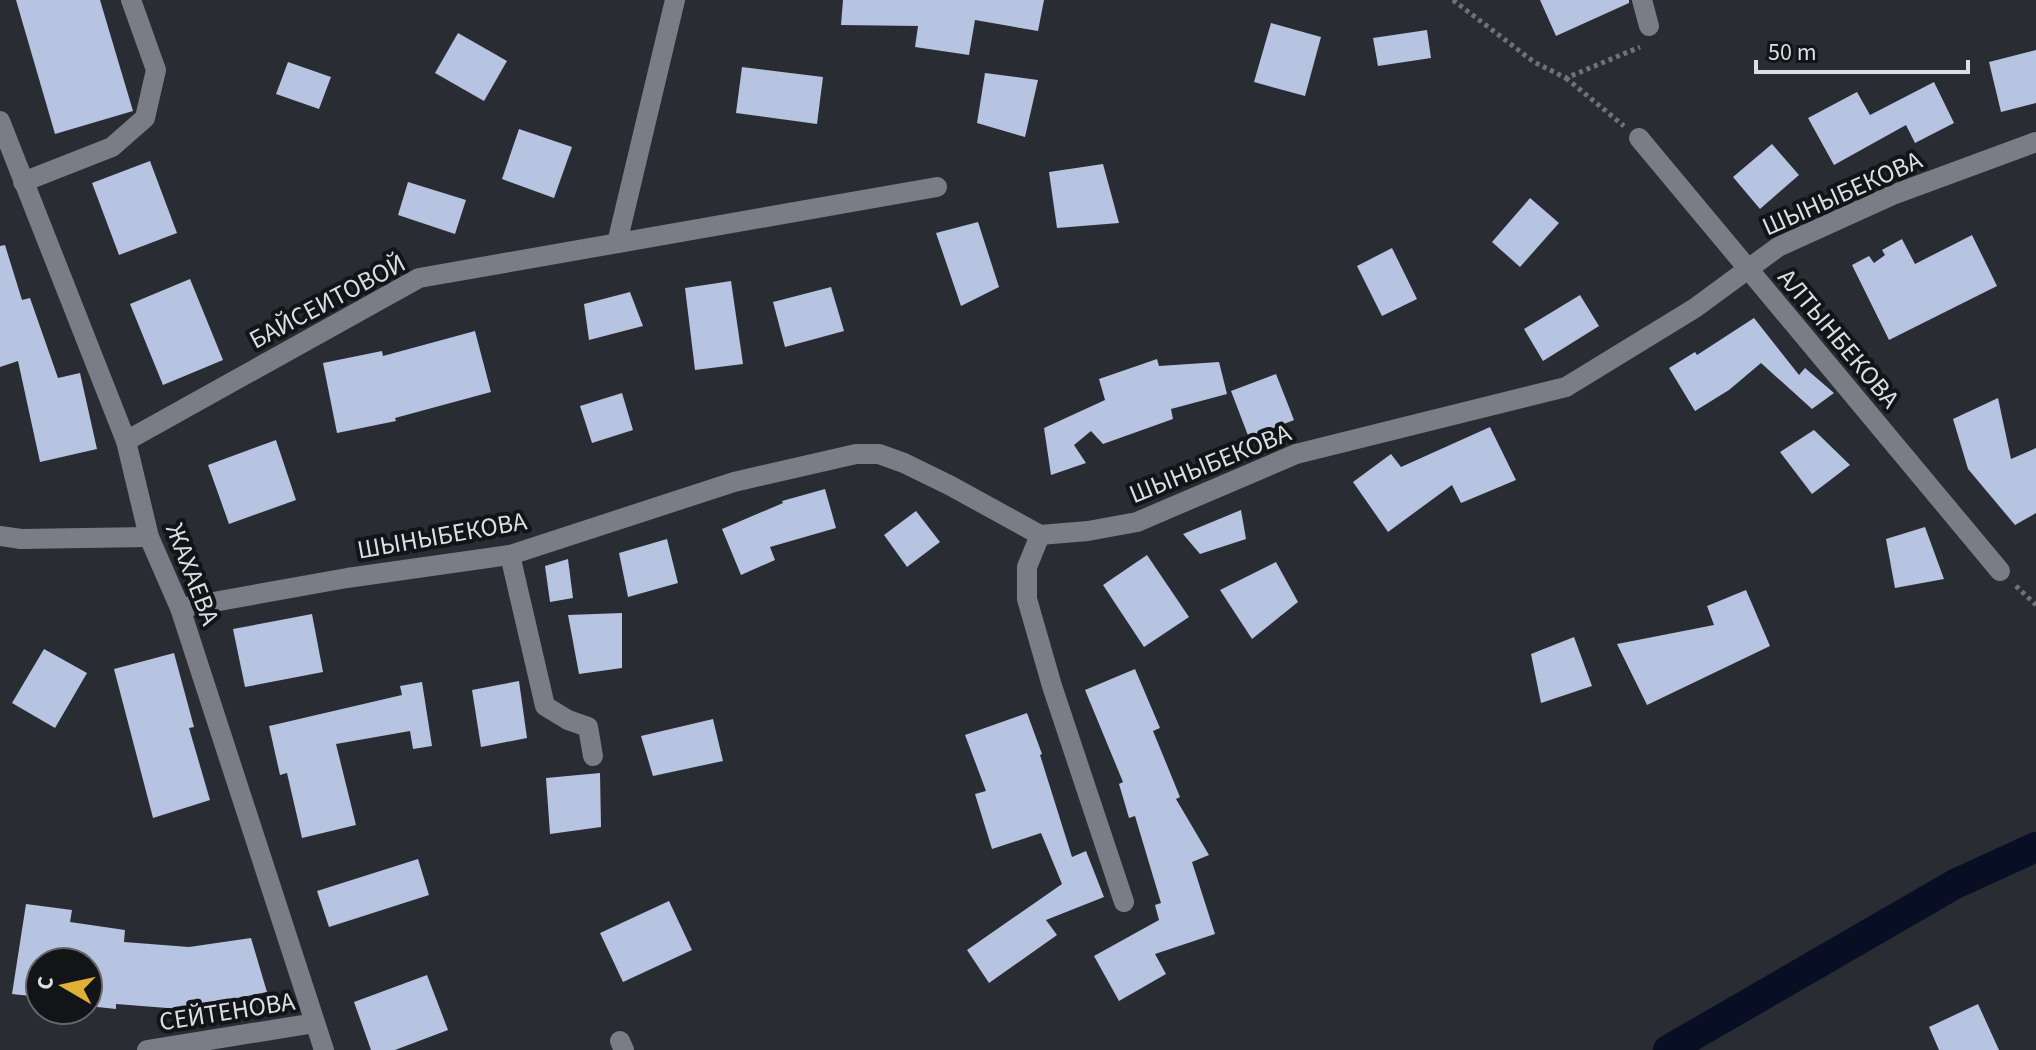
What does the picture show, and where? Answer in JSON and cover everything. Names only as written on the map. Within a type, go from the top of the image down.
[{"type":"street","points":[[23,182],[112,147],[145,118],[156,70],[131,0]]},
{"type":"street","points":[[617,243],[675,0]]},
{"type":"street","points":[[1642,0],[1649,26]]},
{"type":"street","name":"ЖАХАЕВА","points":[[0,121],[126,441],[149,537],[180,608],[324,1050]]},
{"type":"street","name":"АЛТЫНБЕКОВА","points":[[1639,138],[2000,571]]},
{"type":"street","name":"ШЫНЫБЕКОВА","points":[[180,608],[347,578],[510,555],[734,482],[856,454],[879,454],[904,463],[1040,535],[1088,531],[1137,522],[1296,454],[1566,387],[1695,308],[1778,247],[1882,200],[2036,142]]},
{"type":"street","name":"БАЙСЕИТОВОЙ","points":[[126,441],[419,278],[937,187]]},
{"type":"street","points":[[1040,535],[1027,567],[1027,599],[1052,686],[1124,902]]},
{"type":"street","points":[[0,536],[21,539],[149,537]]},
{"type":"street","points":[[510,555],[545,706],[568,720],[588,727],[593,756]]},
{"type":"street","name":"СЕЙТЕНОВА","points":[[147,1050],[315,1023]]},
{"type":"path","points":[[1453,0],[1534,62],[1566,78],[1639,138]]},
{"type":"path","points":[[1566,78],[1647,44],[1649,26]]},
{"type":"building","points":[[16,0],[100,0],[133,111],[55,134]]},
{"type":"building","points":[[843,0],[1044,0],[1038,31],[975,20],[969,55],[915,47],[918,26],[841,25]]},
{"type":"building","points":[[1540,0],[1629,0],[1629,3],[1556,36]]},
{"type":"building","points":[[1271,23],[1321,37],[1305,96],[1254,82]]},
{"type":"building","points":[[1427,30],[1431,58],[1378,66],[1373,38]]},
{"type":"building","points":[[458,33],[507,61],[484,101],[435,73]]},
{"type":"building","points":[[2036,50],[2036,103],[2001,112],[1989,62]]},
{"type":"building","points":[[288,62],[331,77],[319,109],[276,94]]},
{"type":"building","points":[[742,67],[823,77],[817,124],[736,113]]},
{"type":"building","points":[[985,73],[1038,80],[1025,137],[977,123]]},
{"type":"building","points":[[1934,82],[1954,123],[1915,143],[1906,125],[1834,165],[1808,118],[1857,92],[1870,115]]},
{"type":"building","points":[[519,129],[572,147],[554,198],[502,179]]},
{"type":"building","points":[[1772,144],[1799,175],[1760,209],[1733,177]]},
{"type":"building","points":[[150,161],[177,233],[119,255],[92,183]]},
{"type":"building","points":[[1103,164],[1119,223],[1057,228],[1049,172]]},
{"type":"building","points":[[408,182],[466,200],[455,234],[398,215]]},
{"type":"building","points":[[1530,198],[1559,223],[1520,267],[1492,242]]},
{"type":"building","points":[[978,222],[999,287],[961,306],[936,233]]},
{"type":"building","points":[[1972,235],[1997,286],[1889,340],[1852,265],[1869,256],[1874,263],[1885,255],[1882,250],[1902,239],[1915,264]]},
{"type":"building","points":[[5,245],[22,300],[30,298],[58,378],[80,373],[97,449],[40,462],[18,361],[0,367],[0,246]]},
{"type":"building","points":[[1392,248],[1417,299],[1382,316],[1357,266]]},
{"type":"building","points":[[190,279],[223,360],[163,385],[130,304]]},
{"type":"building","points":[[731,281],[743,364],[695,370],[685,288]]},
{"type":"building","points":[[831,287],[844,331],[785,347],[773,302]]},
{"type":"building","points":[[630,292],[643,326],[589,340],[584,304]]},
{"type":"building","points":[[1580,295],[1599,326],[1543,361],[1524,329]]},
{"type":"building","points":[[1754,318],[1799,375],[1805,368],[1834,393],[1812,409],[1761,363],[1729,390],[1695,411],[1669,368],[1695,352],[1697,355]]},
{"type":"building","points":[[475,331],[491,392],[395,418],[396,421],[337,433],[323,363],[382,351],[383,356]]},
{"type":"building","points":[[1157,359],[1159,366],[1219,362],[1227,394],[1171,409],[1173,419],[1103,444],[1091,431],[1074,445],[1086,463],[1051,475],[1044,428],[1105,400],[1099,379]]},
{"type":"building","points":[[1276,374],[1294,420],[1249,438],[1231,391]]},
{"type":"building","points":[[622,393],[633,430],[592,443],[580,406]]},
{"type":"building","points":[[1998,398],[2011,459],[2036,448],[2036,513],[2015,525],[1968,469],[1953,419]]},
{"type":"building","points":[[1490,427],[1516,480],[1461,503],[1452,485],[1388,532],[1353,482],[1391,454],[1401,467]]},
{"type":"building","points":[[1814,430],[1850,465],[1812,494],[1780,452]]},
{"type":"building","points":[[276,440],[296,500],[229,524],[208,465]]},
{"type":"building","points":[[825,489],[836,528],[770,547],[775,560],[741,575],[722,529],[782,501]]},
{"type":"building","points":[[1241,510],[1246,539],[1200,554],[1183,534]]},
{"type":"building","points":[[916,511],[940,542],[907,567],[884,535]]},
{"type":"building","points":[[1925,527],[1944,579],[1895,588],[1886,539]]},
{"type":"building","points":[[667,539],[678,583],[628,597],[619,553]]},
{"type":"building","points":[[1147,555],[1189,617],[1144,647],[1103,585]]},
{"type":"building","points":[[568,559],[573,598],[550,602],[545,566]]},
{"type":"building","points":[[1276,562],[1298,602],[1252,639],[1220,590]]},
{"type":"building","points":[[1746,590],[1770,646],[1647,705],[1617,644],[1714,625],[1707,606]]},
{"type":"building","points":[[622,613],[622,668],[579,674],[568,615]]},
{"type":"building","points":[[312,614],[323,672],[245,687],[233,629]]},
{"type":"building","points":[[1574,637],[1592,686],[1541,703],[1531,654]]},
{"type":"building","points":[[44,649],[87,673],[55,728],[12,703]]},
{"type":"building","points":[[174,653],[194,727],[189,728],[210,800],[153,818],[114,669]]},
{"type":"building","points":[[1135,669],[1160,728],[1153,731],[1180,797],[1176,799],[1209,855],[1192,862],[1215,934],[1155,954],[1166,974],[1119,1001],[1094,956],[1159,920],[1155,905],[1161,903],[1135,816],[1129,818],[1119,784],[1123,782],[1085,690]]},
{"type":"building","points":[[519,681],[527,738],[481,747],[472,690]]},
{"type":"building","points":[[422,682],[432,746],[413,749],[410,731],[336,744],[356,825],[302,838],[287,773],[280,775],[269,726],[402,695],[400,686]]},
{"type":"building","points":[[1027,713],[1072,857],[1086,851],[1104,897],[1046,920],[1057,935],[989,983],[967,950],[1062,884],[1041,833],[992,849],[975,794],[986,791],[965,735]]},
{"type":"building","points":[[713,719],[723,761],[653,776],[641,736]]},
{"type":"building","points":[[600,773],[601,827],[550,834],[546,778]]},
{"type":"building","points":[[418,859],[429,895],[329,927],[317,891]]},
{"type":"building","points":[[669,901],[692,950],[623,982],[600,933]]},
{"type":"building","points":[[26,904],[72,910],[70,922],[125,930],[124,942],[189,947],[251,938],[267,992],[180,1009],[116,1004],[116,1009],[104,1008],[104,946],[24,946],[24,995],[12,994]]},
{"type":"building","points":[[427,975],[448,1030],[395,1050],[371,1050],[354,1002]]},
{"type":"building","points":[[1978,1004],[1999,1050],[1939,1050],[1929,1027]]},
{"type":"waterway","points":[[1668,1050],[1955,884],[2036,847]]}]
